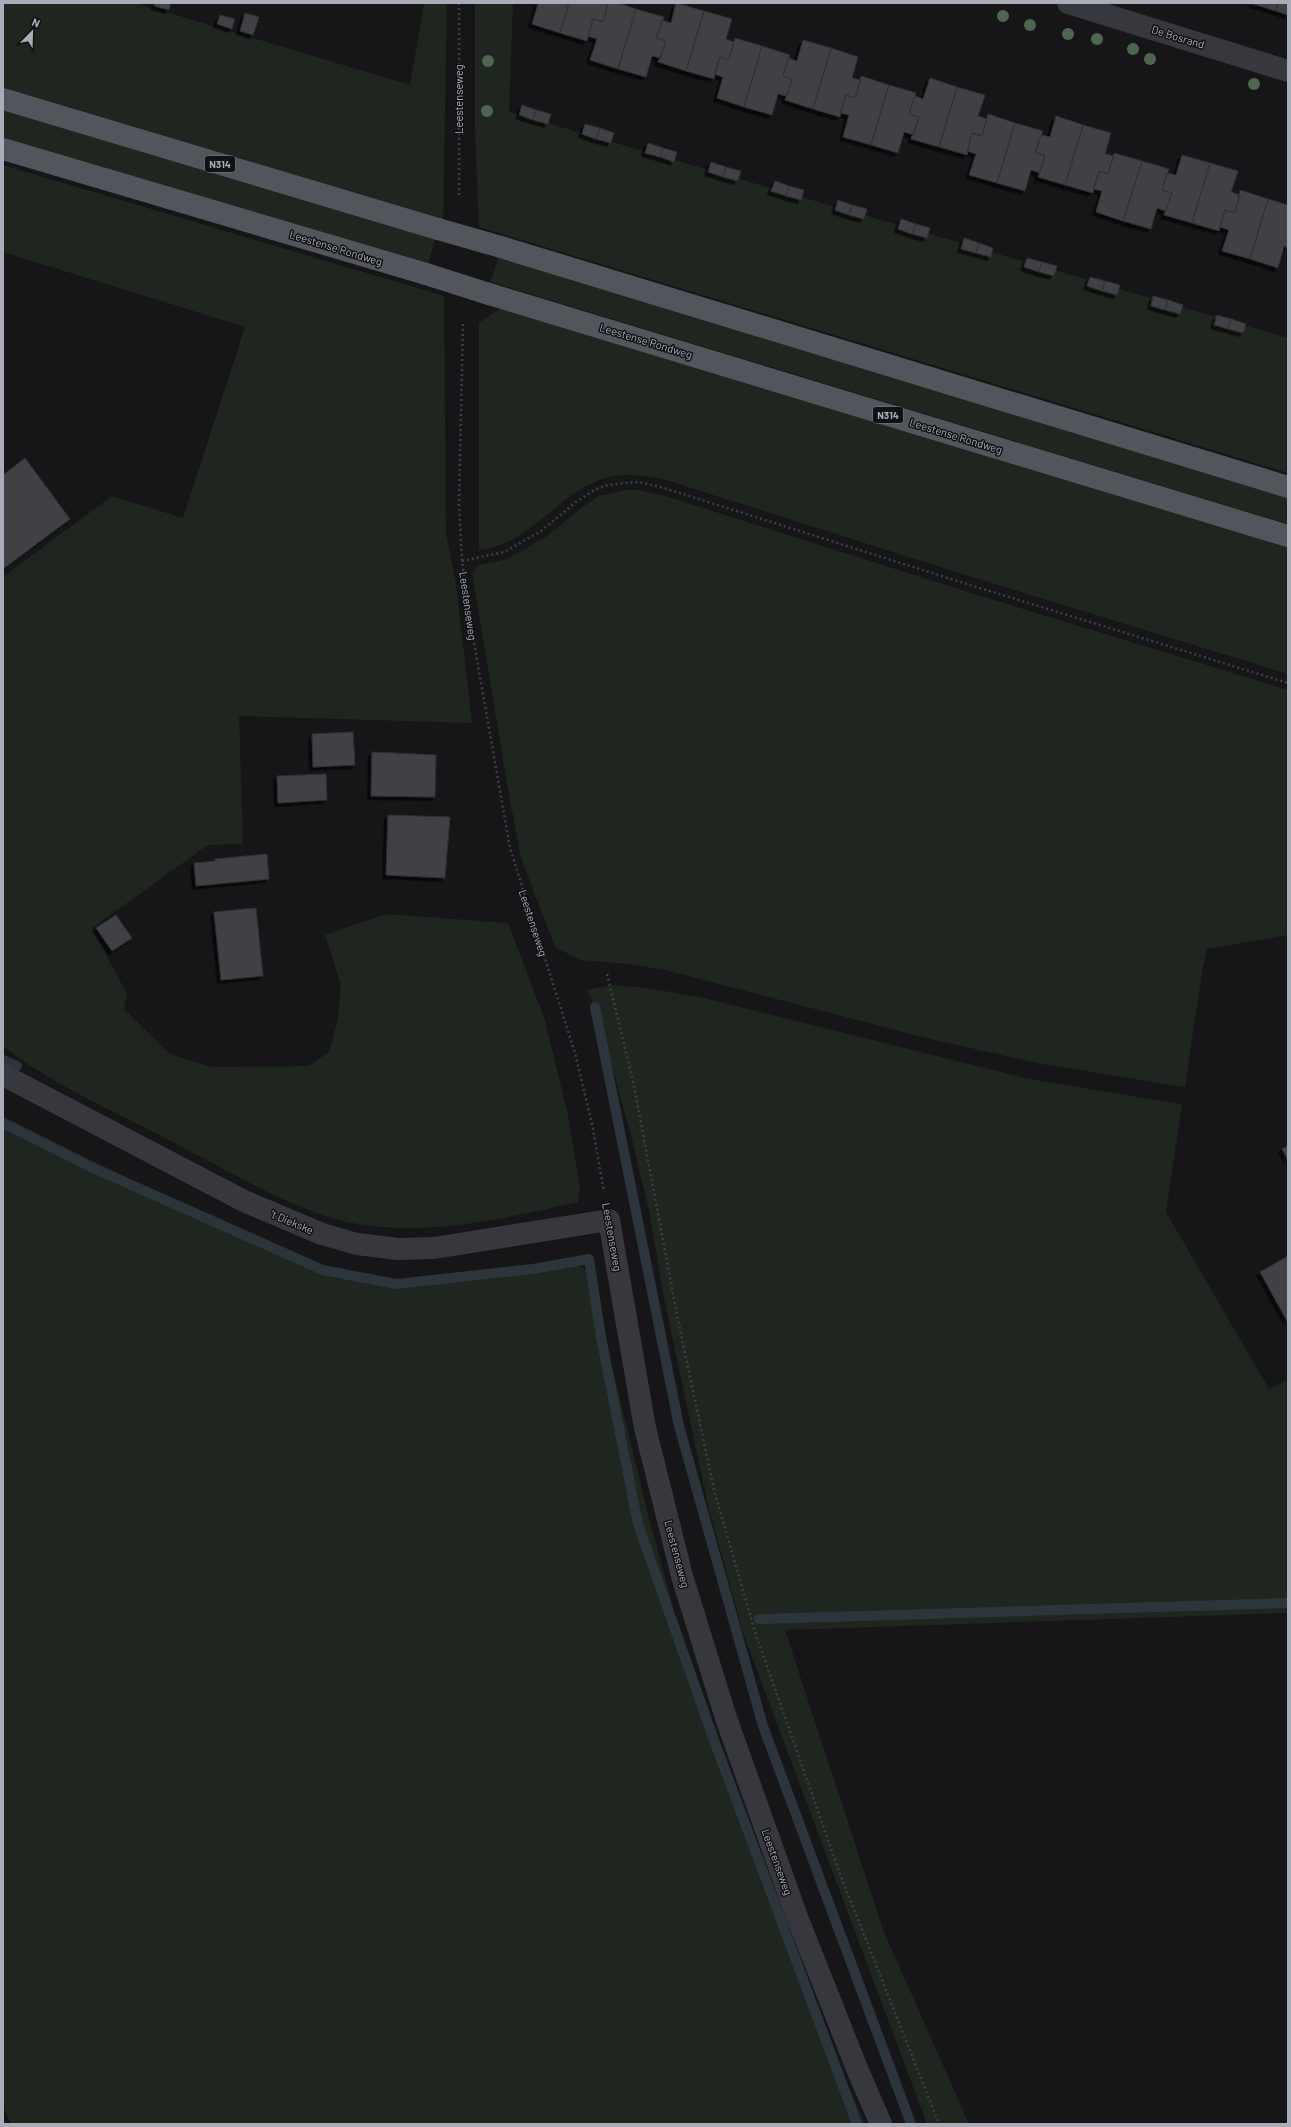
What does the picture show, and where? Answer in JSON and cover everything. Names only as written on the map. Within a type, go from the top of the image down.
[{"type":"main road","name":"N314","points":[[3,99],[438,228],[1288,486]]},
{"type":"main road","name":"Leestense Rondweg","points":[[3,149],[426,274],[1288,536]]},
{"type":"street","name":"De Bosrand","points":[[1068,3],[1288,70]]},
{"type":"street","name":"'t Diekske","points":[[3,1075],[244,1201],[322,1234],[357,1244],[398,1249],[434,1248],[610,1220]]},
{"type":"street","name":"Leestenseweg","points":[[610,1220],[645,1428],[682,1576],[726,1718],[794,1910],[858,2071],[882,2124]]},
{"type":"path","name":"Leestenseweg","points":[[459,3],[459,196]]},
{"type":"path","name":"Leestenseweg","points":[[463,324],[459,503],[462,561],[490,739],[510,848],[575,1053],[592,1124],[610,1220]]},
{"type":"path","points":[[462,561],[504,552],[541,531],[576,502],[596,490],[608,485],[638,482],[664,488],[970,585],[1288,683]]},
{"type":"path","points":[[607,974],[634,1086],[678,1320],[714,1490],[752,1625],[840,1874],[940,2124]]},
{"type":"shaded area","points":[[3,3],[136,3],[410,85],[424,3],[447,3],[443,219],[3,87]]},
{"type":"shaded area","points":[[475,3],[513,3],[509,112],[1288,338],[1288,473],[479,227],[475,129]]},
{"type":"shaded area","points":[[3,110],[435,239],[428,264],[3,138]]},
{"type":"shaded area","points":[[3,165],[444,296],[446,533],[456,584],[472,723],[239,716],[243,844],[208,845],[92,928],[127,994],[124,1009],[170,1054],[212,1067],[309,1066],[329,1052],[338,1019],[341,985],[325,935],[386,914],[508,923],[545,1020],[568,1115],[580,1189],[578,1202],[484,1221],[452,1226],[419,1228],[356,1224],[325,1216],[261,1189],[78,1093],[39,1071],[3,1046],[3,577],[112,496],[183,518],[245,327],[3,252]]},
{"type":"shaded area","points":[[498,257],[1288,497],[1288,524],[491,282]]},
{"type":"shaded area","points":[[501,308],[1288,545],[1288,674],[972,577],[666,480],[651,477],[620,475],[605,478],[588,485],[573,494],[514,539],[497,546],[479,550],[479,323]]},
{"type":"shaded area","points":[[625,490],[638,490],[662,495],[968,592],[1288,690],[1288,935],[1207,949],[1203,966],[1185,1087],[1041,1064],[930,1039],[665,970],[630,964],[580,960],[555,947],[521,858],[507,784],[472,573],[478,565],[507,559],[546,537],[581,508],[599,496]]},
{"type":"shaded area","points":[[612,985],[647,988],[700,997],[1025,1078],[1182,1104],[1166,1212],[1269,1389],[1288,1380],[1288,1613],[785,1630],[884,1932],[969,2124],[927,2124],[743,1633],[707,1501],[664,1298],[649,1211],[631,1135],[596,1008],[587,990]]},
{"type":"shaded area","points":[[3,1116],[292,1260],[355,1278],[440,1280],[524,1270],[570,1260],[589,1272],[650,1522],[685,1652],[721,1772],[774,1916],[865,2124],[11,2124],[3,2106]]},
{"type":"building","points":[[155,3],[171,3],[169,10],[154,6]]},
{"type":"building","points":[[537,3],[569,3],[560,33],[532,24],[538,4]]},
{"type":"building","points":[[569,3],[608,4],[603,22],[593,19],[587,41],[560,33]]},
{"type":"building","points":[[608,3],[618,3],[636,9],[618,69],[590,60],[597,39],[588,36],[593,19],[603,22]]},
{"type":"building","points":[[676,3],[704,11],[686,71],[658,62],[666,41],[656,38],[662,20],[671,23]]},
{"type":"building","points":[[1250,3],[1278,3],[1276,11]]},
{"type":"building","points":[[1278,3],[1288,3],[1288,15],[1276,11]]},
{"type":"building","points":[[636,9],[664,17],[656,38],[666,41],[661,58],[652,56],[646,77],[618,69]]},
{"type":"building","points":[[704,11],[732,19],[726,39],[734,42],[729,60],[720,57],[714,79],[686,71]]},
{"type":"building","points":[[245,13],[259,17],[253,35],[240,31]]},
{"type":"building","points":[[220,15],[235,19],[232,29],[217,24]]},
{"type":"building","points":[[735,38],[762,46],[744,107],[717,98],[723,77],[714,74],[720,57],[729,60]]},
{"type":"building","points":[[803,40],[831,48],[813,109],[785,100],[792,79],[783,76],[788,58],[797,61]]},
{"type":"building","points":[[762,46],[790,55],[783,76],[792,79],[787,96],[778,94],[772,115],[744,107]]},
{"type":"building","points":[[831,48],[858,57],[852,78],[861,80],[855,98],[846,95],[840,117],[813,109]]},
{"type":"building","points":[[861,76],[889,85],[871,145],[843,137],[849,115],[840,113],[846,95],[855,98]]},
{"type":"building","points":[[930,78],[957,87],[939,147],[911,139],[919,117],[909,114],[915,96],[923,99]]},
{"type":"building","points":[[889,85],[916,93],[909,114],[919,117],[914,135],[904,132],[898,153],[871,145]]},
{"type":"building","points":[[957,87],[985,95],[978,116],[987,119],[982,136],[972,133],[967,155],[939,147]]},
{"type":"building","points":[[522,105],[536,110],[533,120],[519,115]]},
{"type":"building","points":[[536,110],[551,114],[548,124],[533,120]]},
{"type":"building","points":[[988,114],[1015,123],[997,183],[969,175],[976,154],[967,151],[972,133],[982,136]]},
{"type":"building","points":[[1056,116],[1083,125],[1065,185],[1038,177],[1045,155],[1035,153],[1041,135],[1050,137]]},
{"type":"building","points":[[1015,123],[1043,131],[1035,153],[1045,155],[1040,173],[1031,170],[1025,191],[997,183]]},
{"type":"building","points":[[585,124],[600,128],[596,139],[582,134]]},
{"type":"building","points":[[1083,125],[1111,133],[1105,154],[1114,156],[1108,174],[1099,171],[1093,193],[1065,185]]},
{"type":"building","points":[[600,128],[614,133],[611,143],[596,139]]},
{"type":"building","points":[[648,143],[663,148],[660,157],[645,153]]},
{"type":"building","points":[[663,148],[677,152],[674,162],[660,157]]},
{"type":"building","points":[[1114,153],[1142,161],[1123,221],[1096,212],[1102,191],[1093,189],[1099,171],[1108,174]]},
{"type":"building","points":[[1182,155],[1210,163],[1192,223],[1164,215],[1172,193],[1162,190],[1167,173],[1176,175]]},
{"type":"building","points":[[1142,161],[1169,169],[1162,190],[1172,193],[1166,211],[1157,208],[1151,229],[1123,221]]},
{"type":"building","points":[[711,162],[726,167],[723,177],[708,172]]},
{"type":"building","points":[[1210,163],[1238,171],[1231,192],[1240,195],[1235,213],[1225,210],[1219,231],[1192,223]]},
{"type":"building","points":[[726,167],[741,171],[738,181],[723,177]]},
{"type":"building","points":[[775,181],[789,186],[786,196],[771,191]]},
{"type":"building","points":[[789,186],[804,190],[801,200],[786,196]]},
{"type":"building","points":[[1240,190],[1268,199],[1250,259],[1222,251],[1229,230],[1220,227],[1225,210],[1235,213]]},
{"type":"building","points":[[1268,199],[1288,205],[1288,248],[1284,246],[1278,268],[1250,259]]},
{"type":"building","points":[[838,200],[852,205],[849,215],[835,210]]},
{"type":"building","points":[[852,205],[867,209],[864,219],[849,215]]},
{"type":"building","points":[[901,219],[916,224],[912,234],[898,229]]},
{"type":"building","points":[[916,224],[930,228],[927,238],[912,234]]},
{"type":"building","points":[[964,238],[979,243],[976,253],[961,249]]},
{"type":"building","points":[[979,243],[993,248],[991,257],[976,253]]},
{"type":"building","points":[[1027,258],[1042,262],[1039,272],[1024,267]]},
{"type":"building","points":[[1042,262],[1057,266],[1054,276],[1039,272]]},
{"type":"building","points":[[1090,277],[1105,281],[1102,291],[1087,286]]},
{"type":"building","points":[[1105,281],[1120,285],[1117,295],[1102,291]]},
{"type":"building","points":[[1153,296],[1168,300],[1165,310],[1151,306]]},
{"type":"building","points":[[1168,300],[1183,305],[1180,314],[1165,310]]},
{"type":"building","points":[[1217,315],[1231,319],[1228,329],[1214,325]]},
{"type":"building","points":[[1231,319],[1246,324],[1243,333],[1228,329]]},
{"type":"building","points":[[25,458],[70,519],[3,569],[3,475]]},
{"type":"building","points":[[353,732],[355,765],[313,767],[312,734]]},
{"type":"building","points":[[372,752],[436,755],[435,797],[371,796]]},
{"type":"building","points":[[326,774],[327,800],[278,803],[277,776]]},
{"type":"building","points":[[388,815],[450,817],[445,878],[386,875]]},
{"type":"building","points":[[267,854],[269,879],[196,886],[194,863],[215,861],[215,859]]},
{"type":"building","points":[[256,908],[263,976],[221,980],[214,912]]},
{"type":"building","points":[[116,915],[132,938],[112,951],[96,928]]},
{"type":"building","points":[[1288,1146],[1288,1160],[1282,1149]]},
{"type":"building","points":[[1288,1256],[1288,1320],[1287,1321],[1260,1272]]},
{"type":"waterway","points":[[595,1007],[679,1426],[763,1726],[911,2124]]},
{"type":"waterway","points":[[3,1060],[17,1066]]},
{"type":"waterway","points":[[3,1123],[91,1167],[323,1270],[396,1284],[533,1269],[589,1259],[601,1337],[638,1524],[715,1743],[857,2124]]},
{"type":"waterway","points":[[759,1619],[1288,1603]]}]
